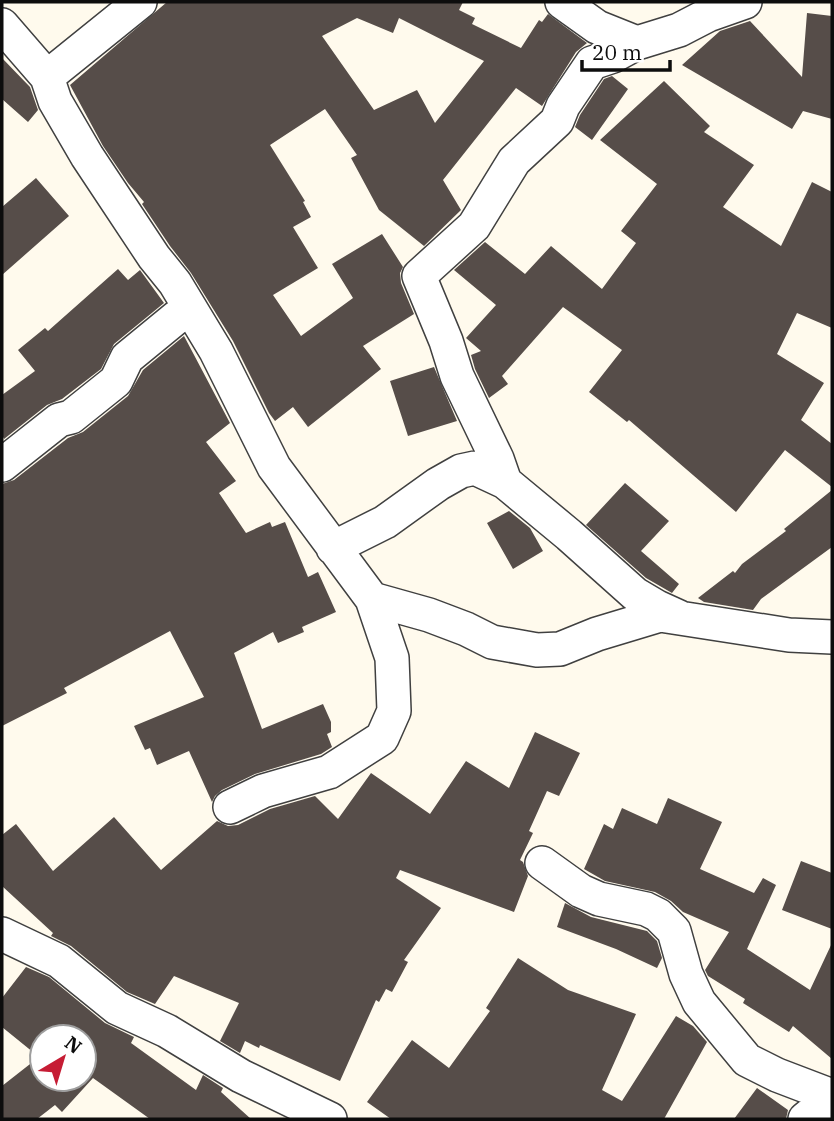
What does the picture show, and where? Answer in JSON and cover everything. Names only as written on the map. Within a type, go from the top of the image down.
[{"type":"street","points":[[47,77],[140,2]]},
{"type":"street","points":[[562,2],[597,27],[637,44]]},
{"type":"street","points":[[505,482],[497,459],[457,376],[446,341],[419,276],[474,226],[514,161],[557,121],[563,106],[592,63],[745,2]]},
{"type":"street","points":[[2,25],[47,77],[55,101],[86,156],[175,284],[216,351],[274,467],[372,599],[391,657],[394,711],[382,738],[329,772],[263,791],[230,807]]},
{"type":"street","points":[[2,465],[59,420],[71,418],[116,381],[127,358],[177,317],[191,310]]},
{"type":"street","points":[[334,548],[385,522],[438,484],[461,471],[475,468],[505,482],[635,594],[682,618]]},
{"type":"street","points":[[372,599],[429,615],[492,642],[537,650],[561,649],[597,634],[660,615],[789,635],[832,637]]},
{"type":"street","points":[[542,863],[581,891],[599,899],[646,909],[658,915],[674,931],[699,1002],[747,1060],[777,1075],[832,1096],[805,1119]]},
{"type":"street","points":[[2,934],[59,961],[117,1008],[167,1031],[242,1076],[330,1119]]},
{"type":"building","points":[[167,2],[463,2],[459,10],[475,18],[472,24],[521,48],[539,20],[542,22],[548,14],[587,43],[576,52],[542,106],[516,88],[443,180],[461,210],[424,246],[379,210],[351,158],[357,155],[325,109],[270,145],[305,201],[303,202],[311,217],[293,227],[318,268],[273,295],[301,336],[353,298],[332,264],[382,234],[403,267],[400,273],[401,283],[414,314],[363,346],[381,369],[308,427],[293,407],[275,421],[269,413],[233,341],[191,273],[142,204],[144,202],[103,146],[70,85]],"holes":[[[357,18],[393,33],[399,18],[484,61],[435,123],[417,90],[374,110],[322,36]]]},
{"type":"building","points":[[807,13],[832,16],[832,119],[803,111],[792,129],[682,65],[720,31],[750,21],[802,77]]},
{"type":"building","points":[[2,58],[30,87],[38,110],[28,122],[2,99]]},
{"type":"building","points":[[612,76],[628,89],[592,140],[575,127],[604,79]]},
{"type":"building","points":[[664,81],[710,126],[704,132],[754,165],[723,207],[781,246],[812,182],[832,192],[832,328],[797,313],[777,354],[824,383],[801,420],[832,444],[832,487],[785,450],[736,512],[629,420],[627,422],[589,392],[622,350],[563,307],[502,376],[508,384],[489,398],[475,369],[471,355],[481,351],[466,338],[496,305],[454,270],[485,242],[525,274],[551,246],[602,289],[636,243],[621,231],[657,184],[600,140]]},
{"type":"building","points":[[36,178],[69,216],[2,275],[2,207]]},
{"type":"building","points":[[118,269],[128,280],[140,270],[164,303],[114,344],[101,369],[62,399],[47,405],[4,439],[2,395],[35,371],[18,350],[45,328],[48,331]]},
{"type":"building","points":[[184,336],[230,423],[206,442],[236,481],[219,493],[246,533],[270,522],[272,527],[285,522],[308,577],[318,572],[336,612],[302,627],[304,632],[278,643],[273,632],[234,653],[262,729],[323,704],[331,722],[331,732],[327,734],[332,747],[321,754],[255,774],[222,790],[212,802],[189,751],[157,765],[150,748],[145,750],[134,726],[204,697],[170,631],[64,688],[67,693],[2,726],[2,484],[14,480],[68,438],[83,432],[128,396],[143,370]]},
{"type":"building","points":[[434,367],[457,421],[408,436],[390,381]]},
{"type":"building","points":[[625,483],[669,521],[641,551],[679,584],[672,593],[646,578],[586,525]]},
{"type":"building","points":[[832,490],[832,547],[761,599],[753,610],[704,602],[698,598],[733,571],[735,573],[742,564],[786,531],[784,529]]},
{"type":"building","points":[[509,511],[530,528],[543,551],[513,569],[487,523]]},
{"type":"building","points":[[535,732],[580,753],[559,796],[547,791],[529,831],[533,833],[520,860],[528,876],[514,912],[400,870],[396,878],[441,908],[404,960],[408,962],[392,992],[386,989],[379,1002],[376,1000],[340,1081],[260,1045],[259,1048],[245,1041],[240,1053],[220,1041],[239,1003],[174,976],[155,1004],[127,992],[71,946],[51,936],[53,933],[2,886],[2,835],[16,824],[53,871],[114,817],[161,870],[217,821],[228,826],[238,825],[270,809],[315,796],[338,819],[371,773],[430,814],[466,761],[509,788]]},
{"type":"building","points":[[668,798],[722,822],[700,869],[754,893],[763,878],[776,885],[747,949],[810,990],[832,943],[832,1059],[793,1026],[789,1032],[743,1003],[745,999],[708,976],[705,970],[729,932],[683,912],[655,892],[605,881],[584,869],[604,824],[613,829],[622,808],[657,824]]},
{"type":"building","points":[[801,861],[832,873],[832,929],[782,910]]},
{"type":"building","points":[[565,903],[591,917],[647,931],[657,941],[662,958],[657,968],[557,927]]},
{"type":"building","points":[[518,958],[568,990],[636,1014],[602,1090],[622,1101],[676,1016],[693,1026],[707,1042],[664,1119],[391,1119],[367,1102],[412,1040],[449,1068],[490,1011],[486,1008]]},
{"type":"building","points":[[26,967],[49,977],[105,1023],[134,1037],[131,1043],[196,1090],[203,1075],[223,1088],[221,1092],[251,1119],[150,1119],[98,1082],[98,1023],[28,1023],[28,1048],[2,1027],[2,998]]},
{"type":"building","points":[[28,1066],[28,1093],[79,1093],[62,1112],[55,1105],[37,1119],[2,1119],[2,1086]]},
{"type":"building","points":[[757,1088],[788,1110],[786,1119],[734,1119]]}]
